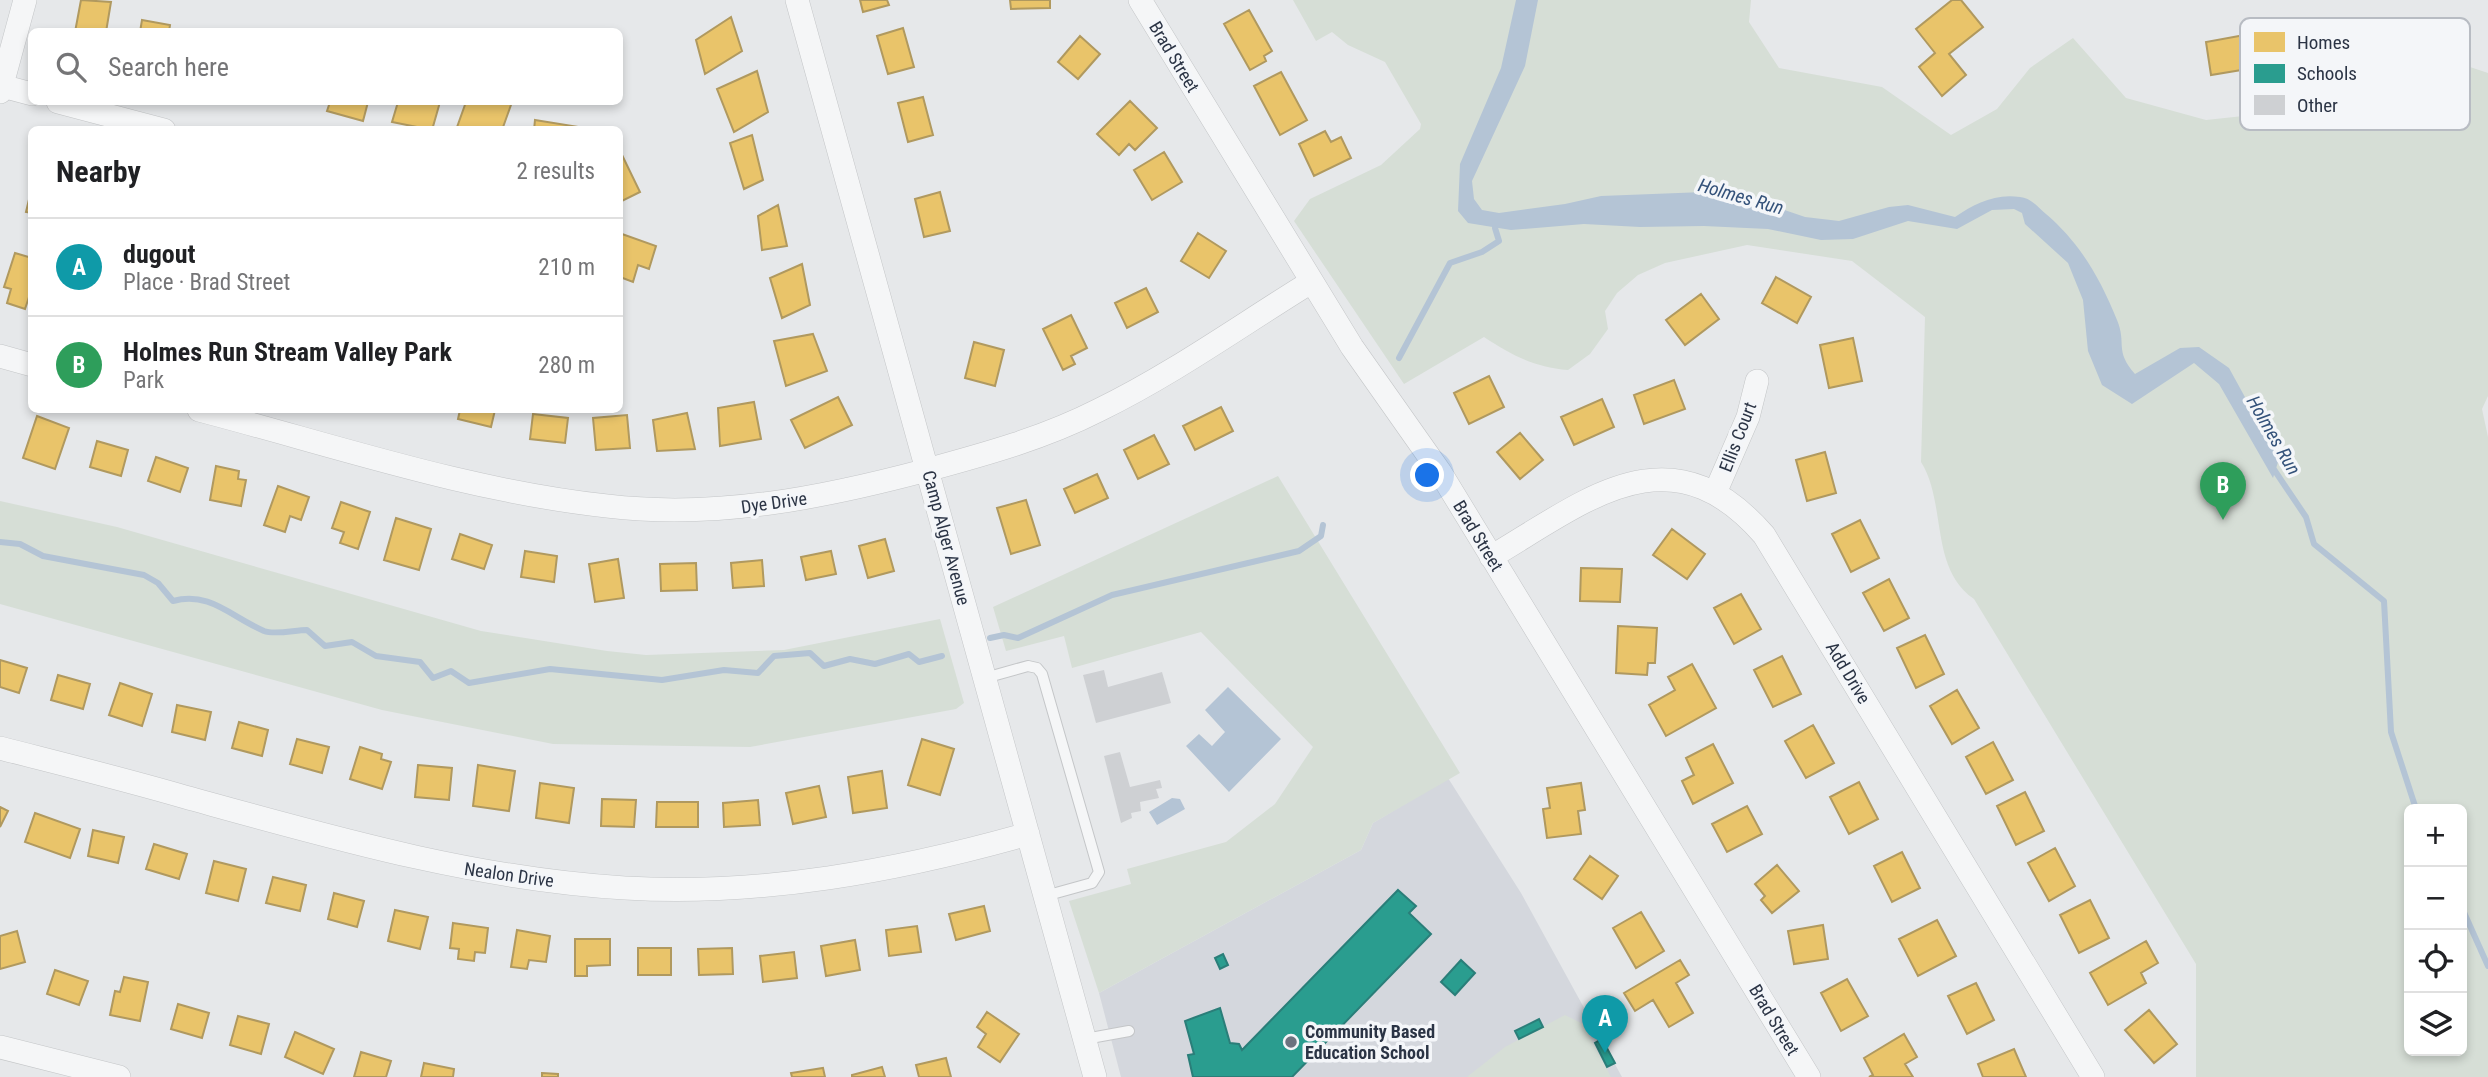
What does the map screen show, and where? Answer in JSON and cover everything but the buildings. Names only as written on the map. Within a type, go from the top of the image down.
[{"type":"street","points":[[24,0],[1,89],[28,93]]},
{"type":"street","name":"Camp Alger Avenue","points":[[797,0],[1095,1077]]},
{"type":"street","name":"Brad Street","points":[[1140,0],[1352,347],[1414,430],[1809,1077]]},
{"type":"street","points":[[69,105],[149,126]]},
{"type":"street","name":"Dye Drive","points":[[210,413],[487,487],[609,507],[677,510],[738,508],[861,488],[1033,439],[1098,411],[1147,385],[1311,282]]},
{"type":"street","points":[[0,356],[28,364]]},
{"type":"street","name":"Ellis Court","points":[[1715,493],[1748,417],[1757,381]]},
{"type":"street","name":"Add Drive","points":[[1491,557],[1604,490],[1620,485],[1669,480],[1715,493],[1746,514],[1764,535],[2093,1077]]},
{"type":"street","name":"Nealon Drive","points":[[0,748],[421,860],[482,872],[612,887],[743,887],[814,881],[945,857],[1028,834]]},
{"type":"street","points":[[0,1047],[120,1077]]},
{"type":"lane","points":[[985,678],[1028,666],[1037,668],[1042,674],[1099,872],[1092,883],[1045,896]]},
{"type":"lane","points":[[1085,1039],[1129,1031]]},
{"type":"shaded area","points":[[1293,0],[1751,0],[1749,22],[1779,68],[1882,87],[1951,135],[1997,109],[2030,68],[2073,38],[2126,98],[2206,120],[2240,116],[2240,130],[2470,130],[2470,67],[2488,73],[2488,396],[2482,409],[2488,437],[2488,1077],[2196,1077],[2196,964],[1974,599],[1960,586],[1950,570],[1944,553],[1934,496],[1921,462],[1925,317],[1852,261],[1747,245],[1665,263],[1638,275],[1617,293],[1605,311],[1608,329],[1590,354],[1568,370],[1524,360],[1484,337],[1404,384],[1294,221],[1310,199],[1381,165],[1420,129],[1421,124],[1385,62],[1348,45],[1332,32],[1316,41]]},
{"type":"shaded area","points":[[1278,476],[1460,773],[1373,823],[1361,850],[1099,993],[1069,901],[1131,884],[1127,869],[1226,842],[1275,804],[1313,747],[1201,632],[1072,668],[1064,636],[1006,651],[993,607]]},
{"type":"shaded area","points":[[0,501],[117,527],[481,631],[607,651],[646,655],[784,650],[940,619],[964,703],[956,709],[750,747],[553,744],[382,710],[0,604]]},
{"type":"shaded area","points":[[1448,778],[1521,893],[1622,1077],[1121,1077],[1099,993],[1361,850],[1373,823]]},
{"type":"shaded area","points":[[1565,1015],[1583,1024],[1611,1077],[1467,1077],[1505,1047]]},
{"type":"water","points":[[1516,0],[1538,0],[1525,66],[1472,181],[1474,199],[1482,210],[1499,213],[1601,196],[1704,192],[1739,204],[1776,207],[1805,217],[1839,221],[1889,207],[1908,205],[1955,217],[1993,198],[2011,196],[2028,199],[2058,225],[2088,262],[2117,320],[2125,359],[2135,374],[2180,348],[2199,347],[2229,368],[2279,459],[2273,478],[2219,384],[2194,363],[2132,404],[2102,385],[2088,351],[2083,300],[2068,263],[2025,224],[2022,213],[2014,209],[1992,210],[1957,229],[1908,221],[1853,239],[1821,240],[1768,229],[1584,224],[1511,230],[1468,223],[1458,211],[1460,164],[1501,68]]},
{"type":"water","points":[[1228,687],[1281,739],[1229,792],[1186,746],[1199,734],[1212,746],[1225,732],[1205,710]]},
{"type":"water","points":[[1172,798],[1180,799],[1185,809],[1157,825],[1149,812]]},
{"type":"waterway","points":[[1399,358],[1450,263],[1482,252],[1499,241],[1495,228]]},
{"type":"waterway","name":"Holmes Run","points":[[2271,465],[2306,517],[2314,544],[2384,601],[2391,732],[2414,804]]},
{"type":"waterway","points":[[990,638],[1004,635],[1018,638],[1112,595],[1299,551],[1321,536],[1323,525]]},
{"type":"waterway","points":[[0,542],[20,544],[43,556],[144,575],[158,583],[173,601],[186,599],[209,602],[264,631],[307,630],[325,646],[352,642],[376,656],[420,662],[433,678],[451,671],[469,683],[550,669],[662,680],[724,670],[758,673],[774,656],[810,653],[824,666],[850,659],[875,664],[909,654],[919,662],[942,656]]},
{"type":"waterway","name":"Holmes Run","points":[[2467,919],[2488,966]]},
{"type":"place","name":"Holmes Run Stream Valley Park","points":[[2223,520]]},
{"type":"place","name":"Community Based Education School","points":[[1291,1042]]},
{"type":"place","name":"dugout","points":[[1605,1053]]}]
